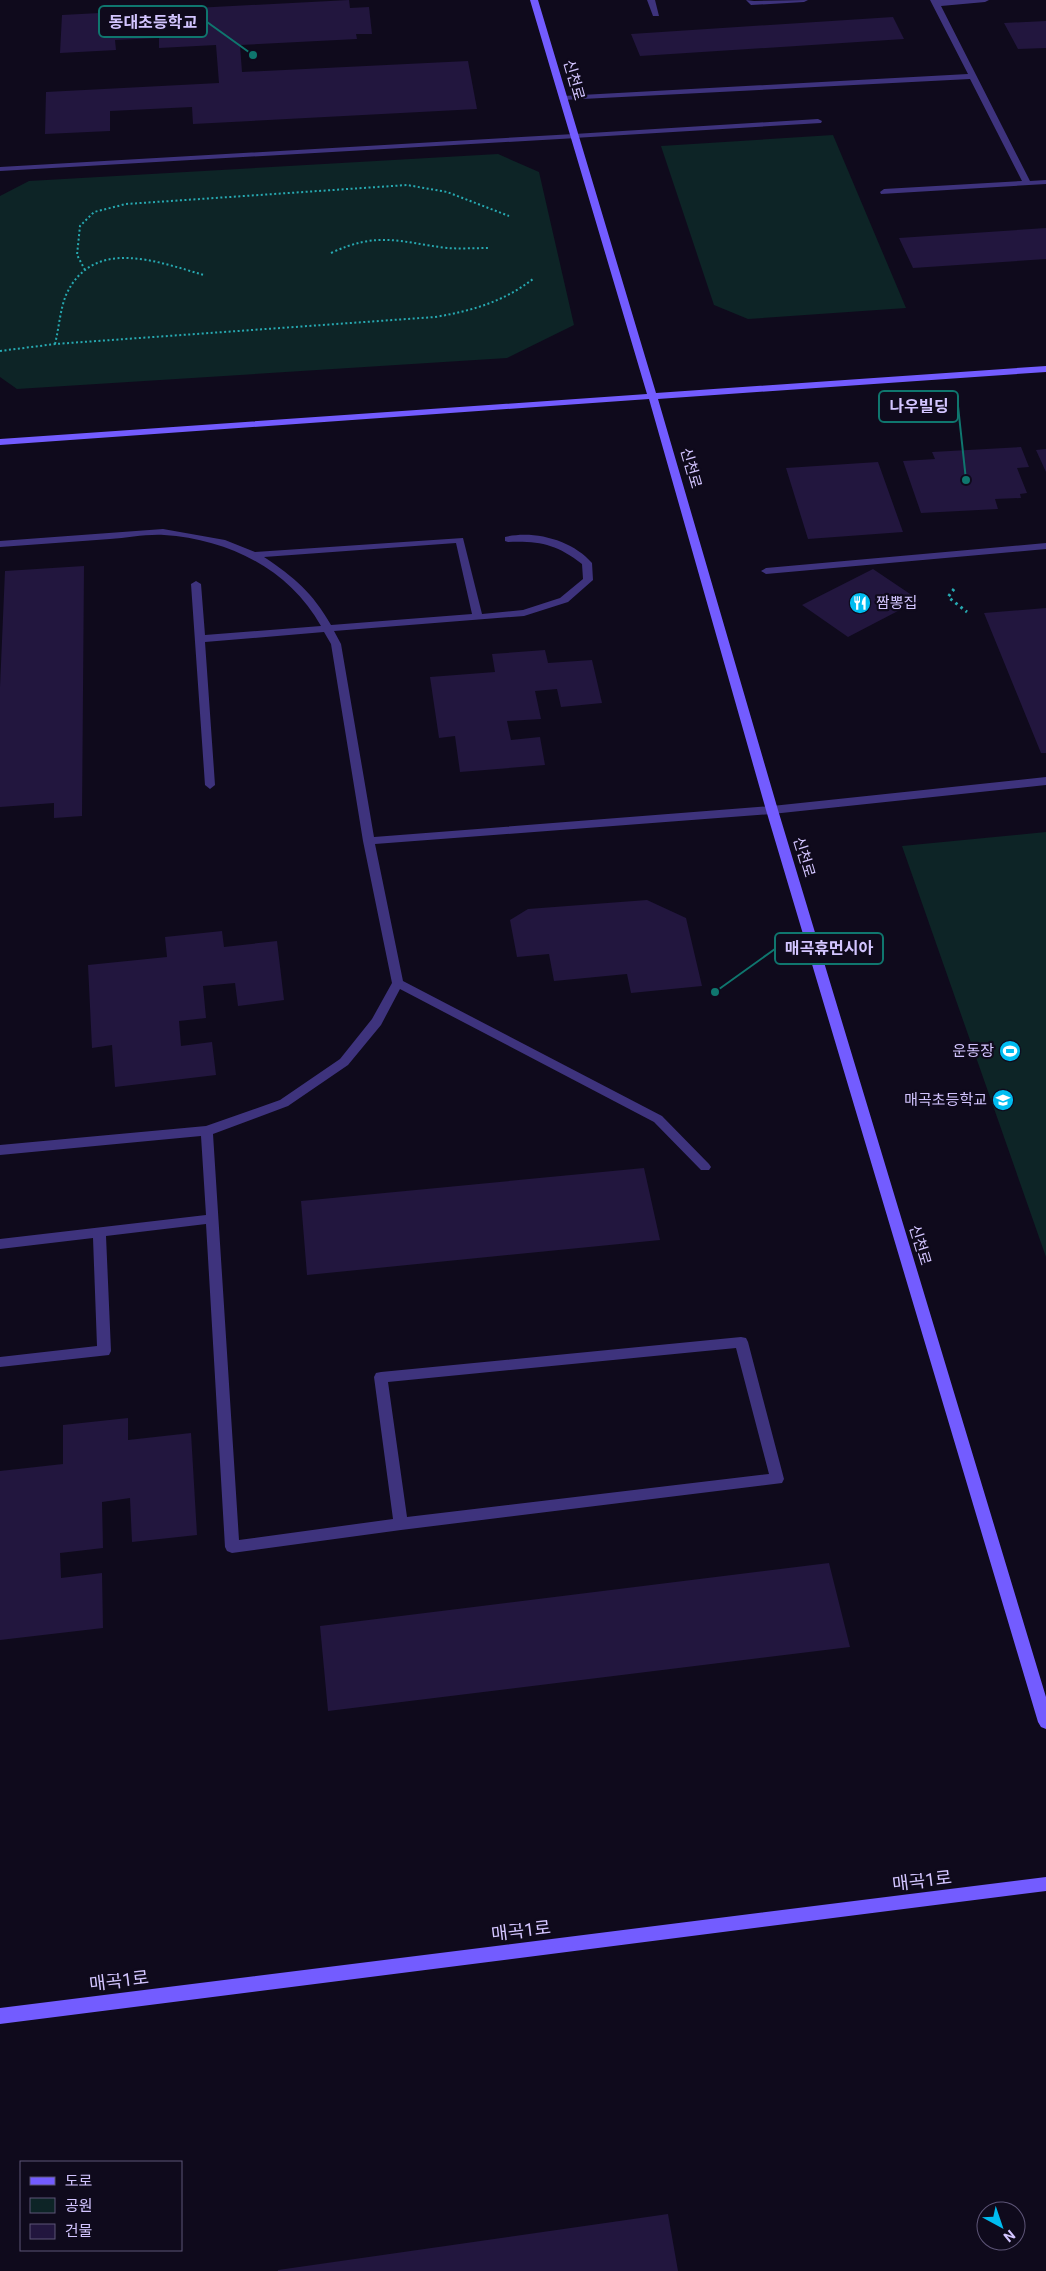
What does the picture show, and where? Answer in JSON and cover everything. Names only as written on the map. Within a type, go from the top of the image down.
[{"type":"street","name":"신천로","points":[[534,0],[653,396],[772,810],[1046,1722]]},
{"type":"street","points":[[656,14],[651,0],[660,0]]},
{"type":"street","points":[[750,0],[751,3],[804,0]]},
{"type":"street","points":[[985,0],[935,2],[1027,183]]},
{"type":"street","points":[[563,98],[973,76]]},
{"type":"street","points":[[0,169],[818,121]]},
{"type":"street","points":[[884,192],[1046,182]]},
{"type":"street","points":[[0,442],[1046,369]]},
{"type":"street","points":[[0,544],[163,532],[225,543],[254,555],[291,580],[315,606],[329,628],[336,644],[369,841],[398,983],[377,1022],[344,1062],[284,1104],[206,1131],[0,1150]]},
{"type":"street","points":[[199,639],[524,613],[564,600],[588,580],[587,563],[568,547],[539,538],[508,539]]},
{"type":"street","points":[[254,555],[460,540],[478,617]]},
{"type":"street","points":[[766,571],[1046,546]]},
{"type":"street","points":[[196,584],[210,785]]},
{"type":"street","points":[[369,841],[772,810],[1046,781]]},
{"type":"street","points":[[398,983],[658,1119],[705,1167]]},
{"type":"street","points":[[206,1131],[232,1547],[400,1524],[777,1479],[741,1342],[381,1377],[400,1524]]},
{"type":"street","points":[[0,1244],[210,1219]]},
{"type":"street","points":[[0,1362],[104,1351],[99,1233]]},
{"type":"street","name":"매곡1로","points":[[0,2016],[1046,1884]]},
{"type":"path","points":[[85,270],[77,255],[80,226],[94,212],[126,204],[407,185],[433,187],[455,193],[509,216]]},
{"type":"path","points":[[331,253],[352,243],[370,240],[398,240],[449,248],[489,248]]},
{"type":"path","points":[[55,344],[66,294],[76,277],[85,270],[107,260],[125,257],[159,260],[204,275]]},
{"type":"path","points":[[0,351],[55,344],[435,317],[488,306],[508,297],[533,279]]},
{"type":"green space","points":[[833,135],[906,308],[748,319],[714,305],[661,146]]},
{"type":"green space","points":[[498,154],[539,172],[574,325],[507,358],[17,389],[0,377],[0,196],[29,181]]},
{"type":"green space","name":"운동장","points":[[1046,832],[1046,1257],[902,846]]},
{"type":"building","points":[[349,0],[350,8],[369,7],[372,34],[356,34],[357,39],[240,45],[242,72],[468,61],[477,109],[193,124],[192,107],[110,111],[110,131],[45,134],[46,92],[219,83],[216,45],[159,48],[159,38],[115,40],[116,50],[60,53],[62,15]]},
{"type":"building","points":[[893,17],[904,39],[640,56],[631,34]]},
{"type":"building","points":[[1046,21],[1046,48],[1018,49],[1004,23]]},
{"type":"building","points":[[1046,228],[1046,259],[913,268],[899,238]]},
{"type":"building","points":[[1021,447],[1029,467],[1017,468],[1027,493],[1020,494],[1021,498],[995,499],[998,509],[921,513],[903,461],[935,459],[932,452]]},
{"type":"building","points":[[1046,449],[1046,472],[1036,450]]},
{"type":"building","points":[[878,462],[903,532],[808,539],[786,468]]},
{"type":"building","points":[[84,566],[82,816],[54,818],[54,803],[0,807],[0,687],[5,571]]},
{"type":"building","name":"짬뽕집","points":[[873,569],[919,600],[848,637],[802,605]]},
{"type":"building","points":[[1046,608],[1046,753],[1041,753],[984,613]]},
{"type":"building","points":[[545,650],[548,663],[592,660],[602,703],[561,707],[557,689],[535,691],[541,719],[507,721],[511,740],[540,737],[545,765],[460,772],[455,736],[439,738],[430,677],[495,672],[492,654]]},
{"type":"building","points":[[647,900],[686,918],[702,986],[631,993],[627,974],[554,981],[549,954],[517,957],[510,920],[528,909]]},
{"type":"building","points":[[222,931],[224,947],[277,941],[284,1000],[238,1006],[235,983],[203,986],[206,1018],[179,1021],[181,1046],[212,1042],[216,1075],[115,1087],[112,1045],[92,1048],[88,965],[167,957],[165,937]]},
{"type":"building","points":[[644,1168],[660,1240],[307,1275],[301,1201]]},
{"type":"building","points":[[128,1418],[128,1440],[191,1433],[197,1535],[132,1542],[130,1498],[102,1502],[103,1548],[60,1553],[61,1578],[102,1573],[103,1628],[0,1640],[0,1471],[63,1464],[63,1425]]},
{"type":"building","points":[[829,1563],[850,1647],[328,1711],[320,1626]]},
{"type":"building","points":[[668,2214],[678,2271],[278,2271],[278,2270]]},
{"type":"place","name":"동대초등학교","points":[[253,55]]},
{"type":"place","name":"나우빌딩","points":[[966,480]]},
{"type":"place","name":"짬뽕집","points":[[860,603]]},
{"type":"place","name":"매곡휴먼시아","points":[[715,992]]},
{"type":"place","name":"운동장","points":[[1010,1051]]},
{"type":"place","name":"매곡초등학교","points":[[1003,1100]]}]
